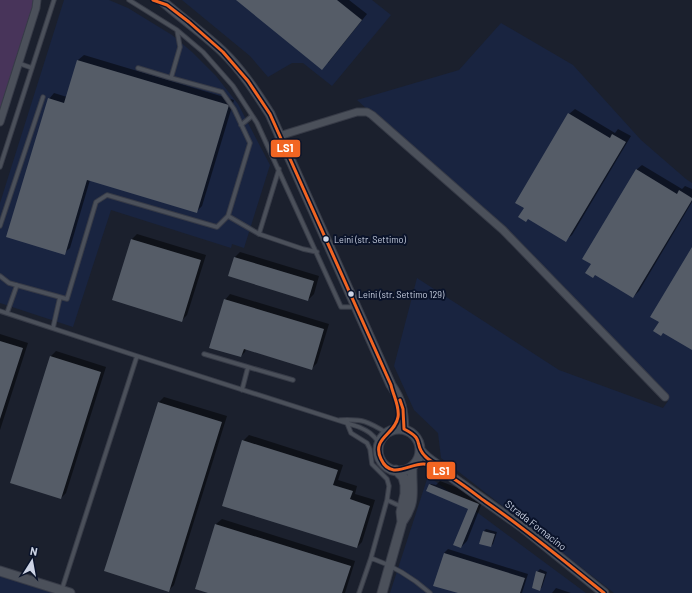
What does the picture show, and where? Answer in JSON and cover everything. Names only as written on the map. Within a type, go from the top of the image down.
[{"type":"street","points":[[0,122],[36,4],[42,0]]},
{"type":"street","points":[[153,0],[164,3],[189,22],[223,52],[259,96],[270,114],[391,385],[398,396],[403,409],[404,429]]},
{"type":"street","points":[[279,136],[357,112],[367,112],[372,115],[499,226],[665,397]]},
{"type":"street","points":[[389,431],[404,429],[414,434],[420,445],[421,451],[413,466],[407,469],[396,470],[389,468],[380,458],[378,450],[379,443],[389,431],[396,424],[398,415],[391,385]]},
{"type":"street","name":"Strada Fornacino","points":[[421,451],[425,457],[447,470],[453,478]]},
{"type":"street","name":"Strada Fornacino","points":[[413,466],[428,465],[453,478],[522,527],[604,593]]},
{"type":"street","points":[[406,508],[413,498],[413,466]]},
{"type":"street","points":[[382,593],[402,522],[408,514],[403,477],[396,470]]},
{"type":"street","points":[[0,571],[47,590],[66,592]]},
{"type":"lane","points":[[0,167],[54,0]]},
{"type":"lane","points":[[130,0],[177,30],[203,52],[233,86],[257,123],[317,252],[341,308],[356,307]]},
{"type":"lane","points":[[171,78],[180,47],[177,30]]},
{"type":"lane","points":[[18,63],[32,68]]},
{"type":"lane","points":[[0,276],[9,283],[67,299],[96,202],[107,195],[217,227],[228,216],[250,143],[234,109],[222,92],[138,68]]},
{"type":"lane","points":[[0,226],[43,97]]},
{"type":"lane","points":[[241,125],[252,116]]},
{"type":"lane","points":[[260,234],[279,169]]},
{"type":"lane","points":[[228,216],[260,234],[303,249],[317,252]]},
{"type":"lane","points":[[7,313],[17,285]]},
{"type":"lane","points":[[53,328],[60,297]]},
{"type":"lane","points":[[0,311],[347,423],[368,431],[379,443]]},
{"type":"lane","points":[[204,354],[293,380]]},
{"type":"lane","points":[[66,592],[137,356]]},
{"type":"lane","points":[[242,390],[248,367]]},
{"type":"lane","points":[[337,420],[362,420],[389,431]]},
{"type":"lane","points":[[347,423],[351,433],[367,443],[370,449],[372,464],[387,479],[389,486],[387,500],[360,593]]},
{"type":"lane","points":[[387,500],[406,508]]},
{"type":"lane","points":[[371,558],[390,565],[407,574],[430,593]]},
{"type":"shaded area","points":[[0,0],[36,0],[0,117]]},
{"type":"shaded area","points":[[64,0],[109,0],[128,8],[172,35],[216,76],[238,104],[270,165],[244,248],[232,244],[231,248],[111,210],[73,327],[0,303],[0,203]]},
{"type":"shaded area","points":[[182,0],[372,0],[391,15],[332,86],[303,63],[292,63],[268,77],[250,56]]},
{"type":"shaded area","points":[[501,23],[573,65],[641,140],[692,183],[692,593],[614,593],[441,458],[438,433],[414,410],[394,366],[417,278],[559,370],[663,408],[668,401],[514,242],[357,100],[459,70]]},
{"type":"shaded area","points":[[428,476],[586,593],[390,593]]},
{"type":"shaded area","points":[[0,575],[55,593],[0,593]]},
{"type":"building","points":[[236,0],[337,0],[362,20],[322,70]]},
{"type":"building","points":[[77,60],[229,105],[197,213],[87,180],[65,255],[6,237],[48,98],[64,103]]},
{"type":"building","points":[[568,113],[610,138],[612,134],[626,142],[566,242],[528,219],[526,222],[518,217],[524,208],[515,203]]},
{"type":"building","points":[[636,169],[677,194],[679,190],[692,198],[692,200],[633,298],[595,275],[593,278],[585,273],[591,264],[582,259]]},
{"type":"building","points":[[131,239],[201,260],[182,322],[112,300]]},
{"type":"building","points":[[692,247],[692,350],[663,333],[661,336],[653,331],[659,322],[650,317]]},
{"type":"building","points":[[234,257],[314,281],[308,301],[228,276]]},
{"type":"building","points":[[224,299],[324,329],[312,370],[244,349],[241,357],[209,348]]},
{"type":"building","points":[[0,341],[23,348],[0,419]]},
{"type":"building","points":[[50,356],[101,372],[61,499],[10,483]]},
{"type":"building","points":[[158,402],[222,422],[169,592],[104,571]]},
{"type":"building","points":[[242,440],[338,470],[333,485],[353,491],[350,499],[370,506],[357,548],[222,506]]},
{"type":"building","points":[[429,484],[479,504],[461,548],[453,545],[468,509],[426,491]]},
{"type":"building","points":[[215,524],[351,566],[342,593],[208,593],[195,589]]},
{"type":"building","points":[[483,531],[495,534],[491,547],[479,544]]},
{"type":"building","points":[[444,553],[525,578],[520,593],[458,593],[433,586]]},
{"type":"building","points":[[536,571],[545,574],[540,591],[532,588]]},
{"type":"transit line","name":"LS1","points":[[153,0],[167,5],[223,52],[248,81],[270,114],[391,385],[397,405],[398,417],[393,428],[381,441],[379,446],[381,459],[385,465],[390,469],[395,470],[424,464],[439,470],[462,484],[546,546],[604,593]]},
{"type":"transit line","name":"LS1","points":[[400,400],[403,409],[404,429],[415,436],[422,452],[427,458],[447,470]]},
{"type":"place","name":"Leini (str. Settimo)","points":[[326,239]]},
{"type":"place","name":"Leini (str. Settimo 129)","points":[[351,294]]}]
